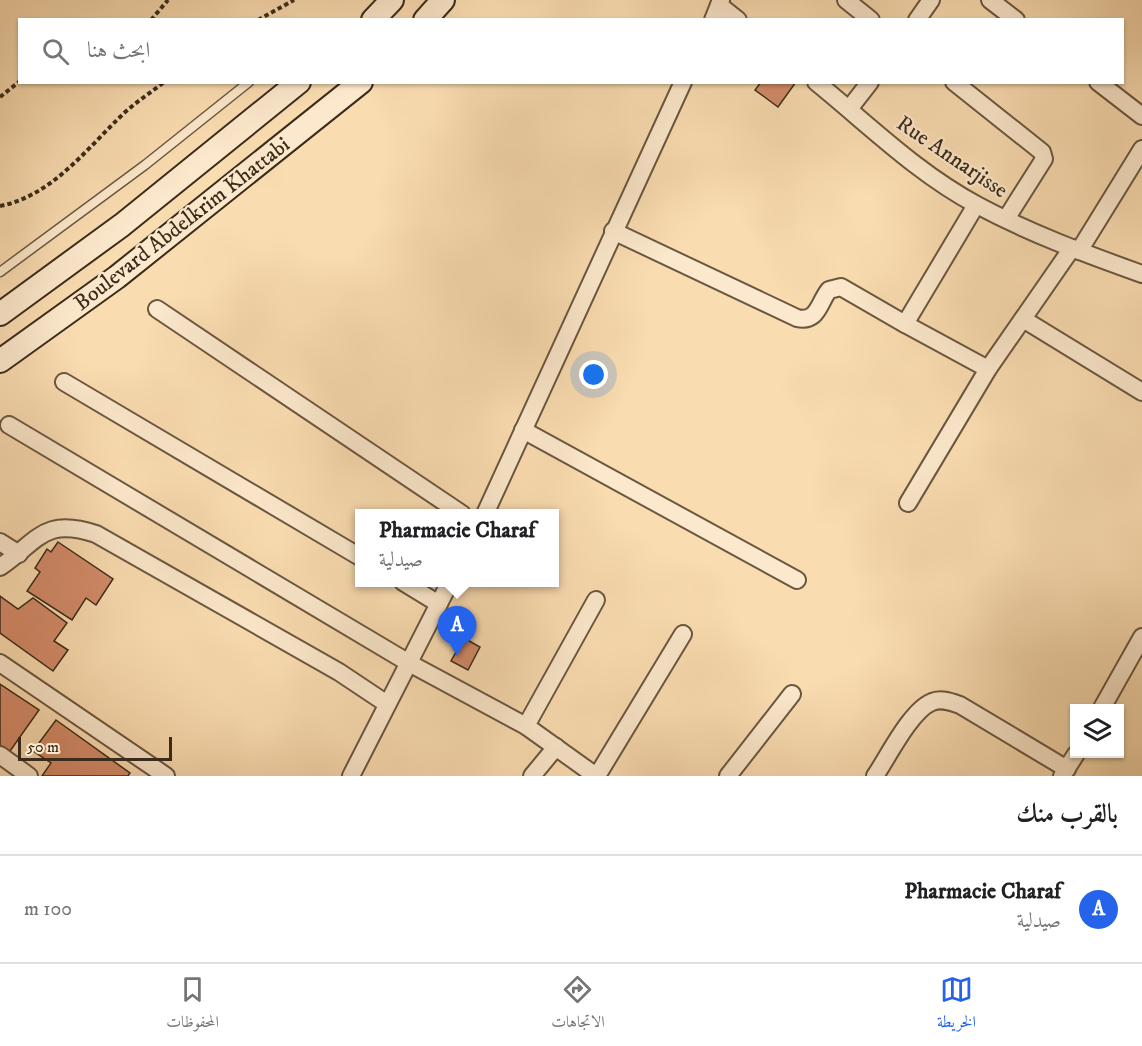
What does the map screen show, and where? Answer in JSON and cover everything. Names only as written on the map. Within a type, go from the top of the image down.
[{"type":"street","points":[[375,18],[392,0]]},
{"type":"street","points":[[427,18],[444,0]]},
{"type":"street","points":[[846,0],[868,18]]},
{"type":"street","points":[[918,18],[932,0]]},
{"type":"street","points":[[990,0],[1013,18]]},
{"type":"street","points":[[718,8],[735,18]]},
{"type":"street","name":"Boulevard Abdelkrim Khattabi","points":[[0,314],[122,225],[297,84]]},
{"type":"street","name":"Boulevard Abdelkrim Khattabi","points":[[0,360],[117,277],[358,84]]},
{"type":"street","points":[[487,509],[682,84]]},
{"type":"street","name":"Rue Annarjisse","points":[[818,84],[892,148],[976,205],[1075,250],[1142,274]]},
{"type":"street","points":[[849,109],[868,84]]},
{"type":"street","points":[[957,84],[1042,152],[1044,159],[1006,219]]},
{"type":"street","points":[[1101,84],[1142,116]]},
{"type":"street","points":[[908,504],[988,369],[1075,250],[1142,149]]},
{"type":"street","points":[[905,324],[976,205]]},
{"type":"street","points":[[613,231],[797,318],[806,319],[814,316],[829,290],[841,287],[988,369]]},
{"type":"street","points":[[156,309],[456,509]]},
{"type":"street","points":[[1023,319],[1142,392]]},
{"type":"street","points":[[64,382],[355,554]]},
{"type":"street","points":[[9,425],[409,663],[526,726],[597,776],[683,634]]},
{"type":"street","points":[[523,430],[797,580]]},
{"type":"street","points":[[0,567],[50,528],[75,527],[96,534],[339,672],[387,704]]},
{"type":"street","points":[[0,542],[19,554]]},
{"type":"street","points":[[411,587],[439,604]]},
{"type":"street","points":[[351,776],[448,587]]},
{"type":"street","points":[[526,726],[596,600]]},
{"type":"street","points":[[1104,704],[1142,637]]},
{"type":"street","points":[[0,663],[166,776]]},
{"type":"street","points":[[728,776],[792,694]]},
{"type":"street","points":[[875,776],[912,720],[925,707],[939,700],[960,705],[1064,773],[1073,758]]},
{"type":"street","points":[[532,776],[556,747]]},
{"type":"street","points":[[0,755],[29,776]]},
{"type":"lane","points":[[0,273],[145,165],[246,84]]},
{"type":"path","points":[[153,18],[168,0]]},
{"type":"path","points":[[262,18],[294,0]]},
{"type":"path","points":[[0,97],[18,83]]},
{"type":"path","points":[[0,206],[37,193],[76,161],[122,115],[161,84]]},
{"type":"building","points":[[760,84],[795,84],[778,107],[755,90]]},
{"type":"building","points":[[58,542],[113,579],[96,605],[86,598],[72,620],[27,591],[40,572],[35,568],[47,549],[51,552]]},
{"type":"building","points":[[0,596],[18,609],[33,598],[67,623],[54,641],[68,650],[53,671],[0,633]]},
{"type":"building","points":[[464,638],[480,647],[468,670],[451,661]]},
{"type":"building","points":[[0,684],[39,710],[8,754],[0,748]]},
{"type":"building","points":[[56,720],[130,773],[128,776],[42,776],[51,763],[33,751]]},
{"type":"place","name":"Pharmacie Charaf","points":[[457,656]]}]
